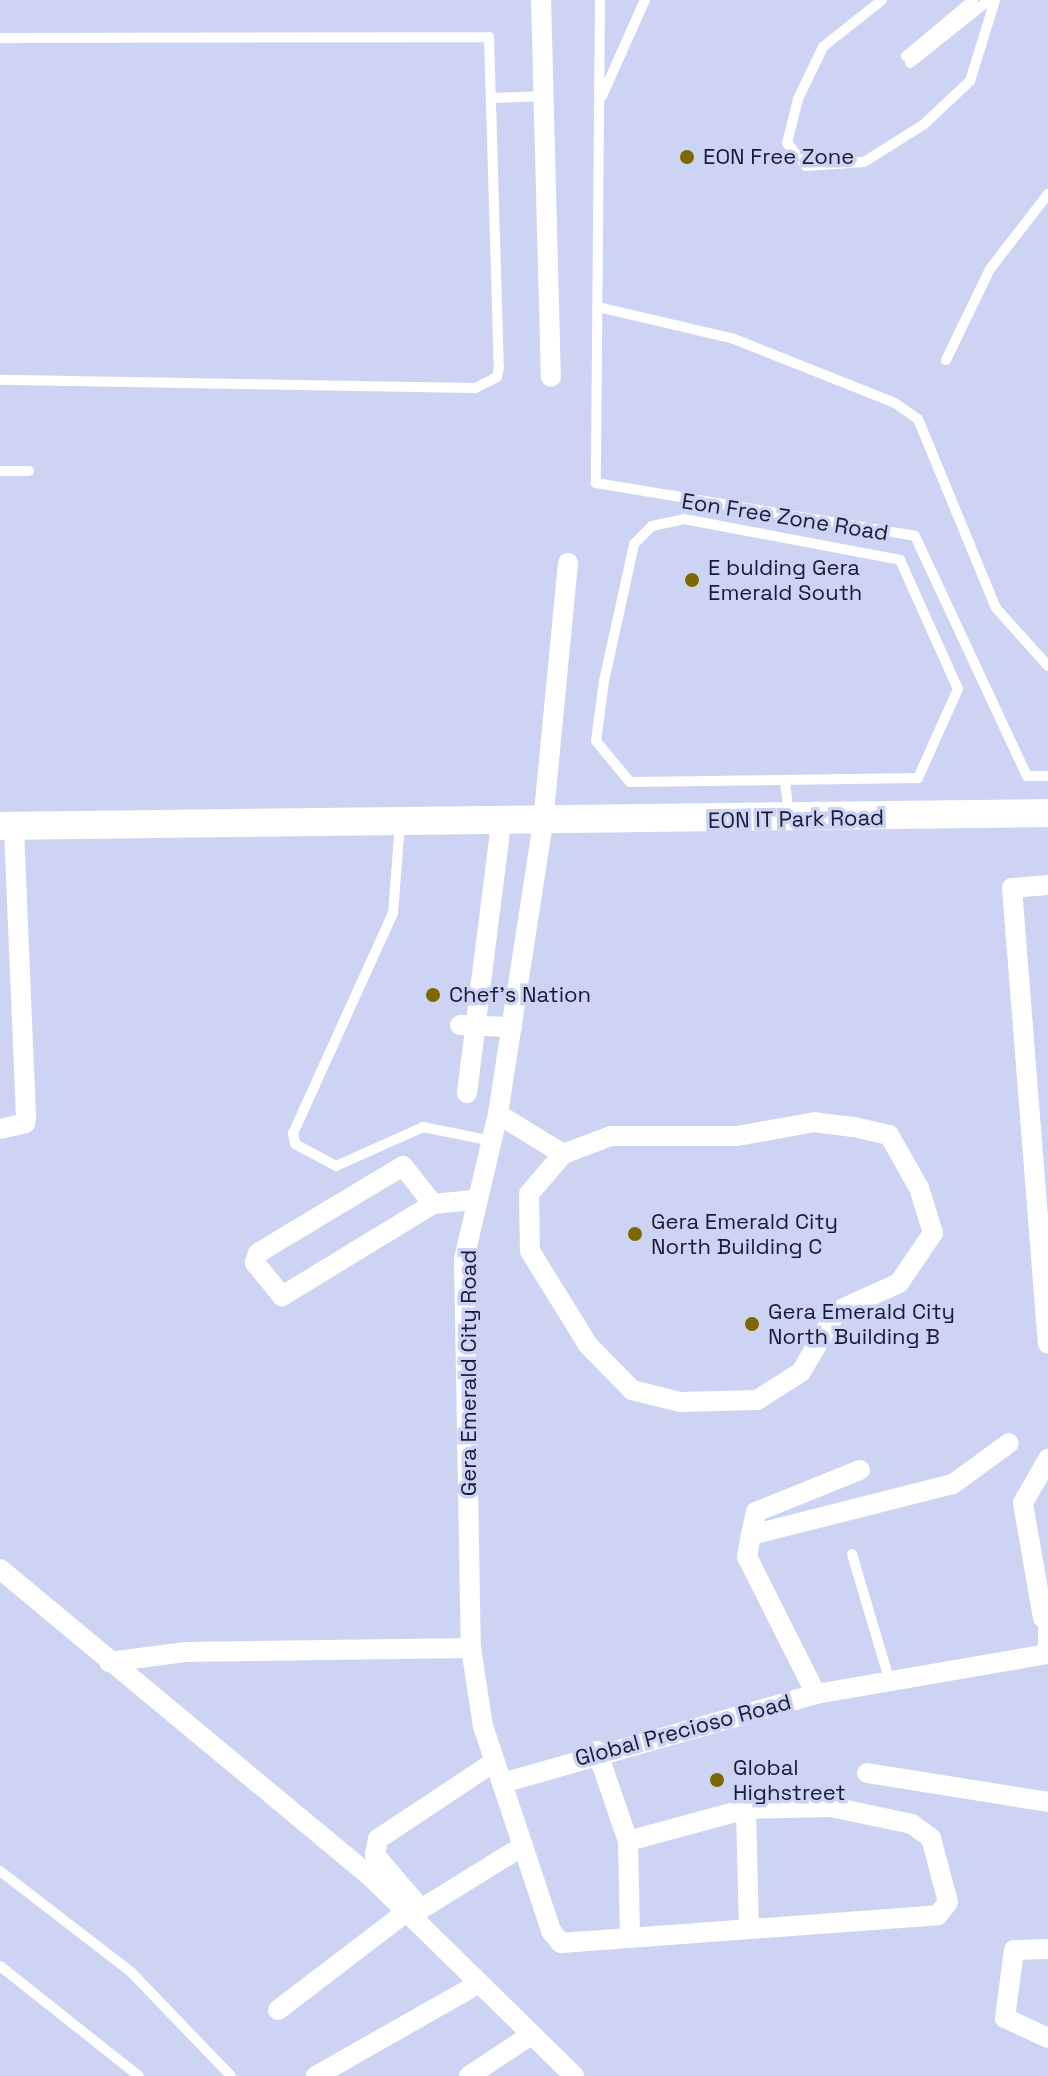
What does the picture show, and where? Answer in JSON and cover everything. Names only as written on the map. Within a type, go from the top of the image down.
[{"type":"street","points":[[541,0],[551,377]]},
{"type":"street","name":"Gera Emerald City Road","points":[[502,1783],[494,1762],[471,1648],[464,1259],[474,1200],[498,1114],[543,823],[568,563]]},
{"type":"street","name":"EON IT Park Road","points":[[7,826],[543,823],[1048,813]]},
{"type":"street","points":[[467,1093],[468,1025],[501,823]]},
{"type":"street","points":[[0,1129],[25,1123],[26,1116],[7,826]]},
{"type":"street","points":[[1048,885],[1012,888],[1045,1240],[1048,1344]]},
{"type":"street","points":[[468,1025],[512,1027]]},
{"type":"street","points":[[498,1114],[563,1154]]},
{"type":"street","points":[[815,1122],[877,1132],[889,1135],[919,1188],[933,1233],[899,1283],[837,1311],[801,1372],[757,1400],[680,1402],[632,1390],[588,1345],[530,1251],[529,1194],[563,1154],[611,1136],[737,1136],[815,1122]]},
{"type":"street","points":[[433,1204],[403,1166],[258,1253],[255,1263],[282,1296],[433,1204],[474,1200]]},
{"type":"street","points":[[751,1535],[953,1484],[1009,1443]]},
{"type":"street","points":[[1048,1459],[1042,1482],[1023,1503],[1040,1554],[1048,1654]]},
{"type":"street","points":[[816,1694],[747,1557],[751,1535],[756,1512],[860,1470]]},
{"type":"street","points":[[0,1569],[369,1875],[574,2076]]},
{"type":"street","points":[[109,1662],[186,1652],[471,1648]]},
{"type":"street","name":"Global Precioso Road","points":[[502,1783],[597,1751],[816,1694],[1048,1654]]},
{"type":"street","points":[[597,1751],[628,1841],[630,1938]]},
{"type":"street","points":[[494,1762],[378,1839],[375,1855],[421,1909],[523,1846]]},
{"type":"street","points":[[867,1773],[1048,1802]]},
{"type":"street","points":[[502,1783],[523,1846],[568,1942],[938,1915],[948,1902],[931,1838],[912,1824],[831,1807],[746,1809],[628,1841]]},
{"type":"street","points":[[746,1809],[749,1928]]},
{"type":"street","points":[[278,2010],[405,1913]]},
{"type":"street","points":[[1048,1949],[1014,1950],[1005,2018],[1048,2038]]},
{"type":"street","points":[[316,2076],[478,1984]]},
{"type":"street","points":[[469,2076],[531,2035]]},
{"type":"lane","name":"Eon Free Zone Road","points":[[600,0],[596,483],[915,536],[1027,776],[1048,776]]},
{"type":"lane","name":"Eon Free Zone Road","points":[[599,105],[645,0]]},
{"type":"lane","points":[[882,0],[823,47],[798,99],[787,143],[806,166],[864,162],[923,125],[970,81],[992,0]]},
{"type":"lane","points":[[973,0],[908,60],[992,0]]},
{"type":"lane","points":[[0,38],[489,37],[499,367],[487,384],[0,380]]},
{"type":"lane","points":[[492,98],[544,96]]},
{"type":"lane","points":[[946,360],[990,269],[1048,194]]},
{"type":"lane","points":[[598,307],[734,339],[895,403],[918,419],[996,608],[1048,666]]},
{"type":"lane","points":[[0,471],[29,471]]},
{"type":"lane","points":[[684,519],[900,560],[958,689],[918,778],[785,782],[630,782],[596,741],[634,544],[652,526],[684,519]]},
{"type":"lane","points":[[785,782],[790,819]]},
{"type":"lane","points":[[400,823],[393,913],[293,1133],[295,1144],[336,1166],[423,1127],[492,1141]]},
{"type":"lane","points":[[852,1554],[890,1682]]},
{"type":"lane","points":[[0,1871],[131,1972],[231,2076]]},
{"type":"lane","points":[[0,1966],[139,2076]]},
{"type":"place","name":"EON Free Zone","points":[[687,157]]},
{"type":"place","name":"E bulding Gera Emerald South","points":[[692,580]]},
{"type":"place","name":"Chef’s Nation","points":[[433,995]]},
{"type":"place","name":"Gera Emerald City North Building C","points":[[635,1234]]},
{"type":"place","name":"Gera Emerald City North Building B","points":[[752,1324]]},
{"type":"place","name":"Global Highstreet","points":[[717,1780]]}]
